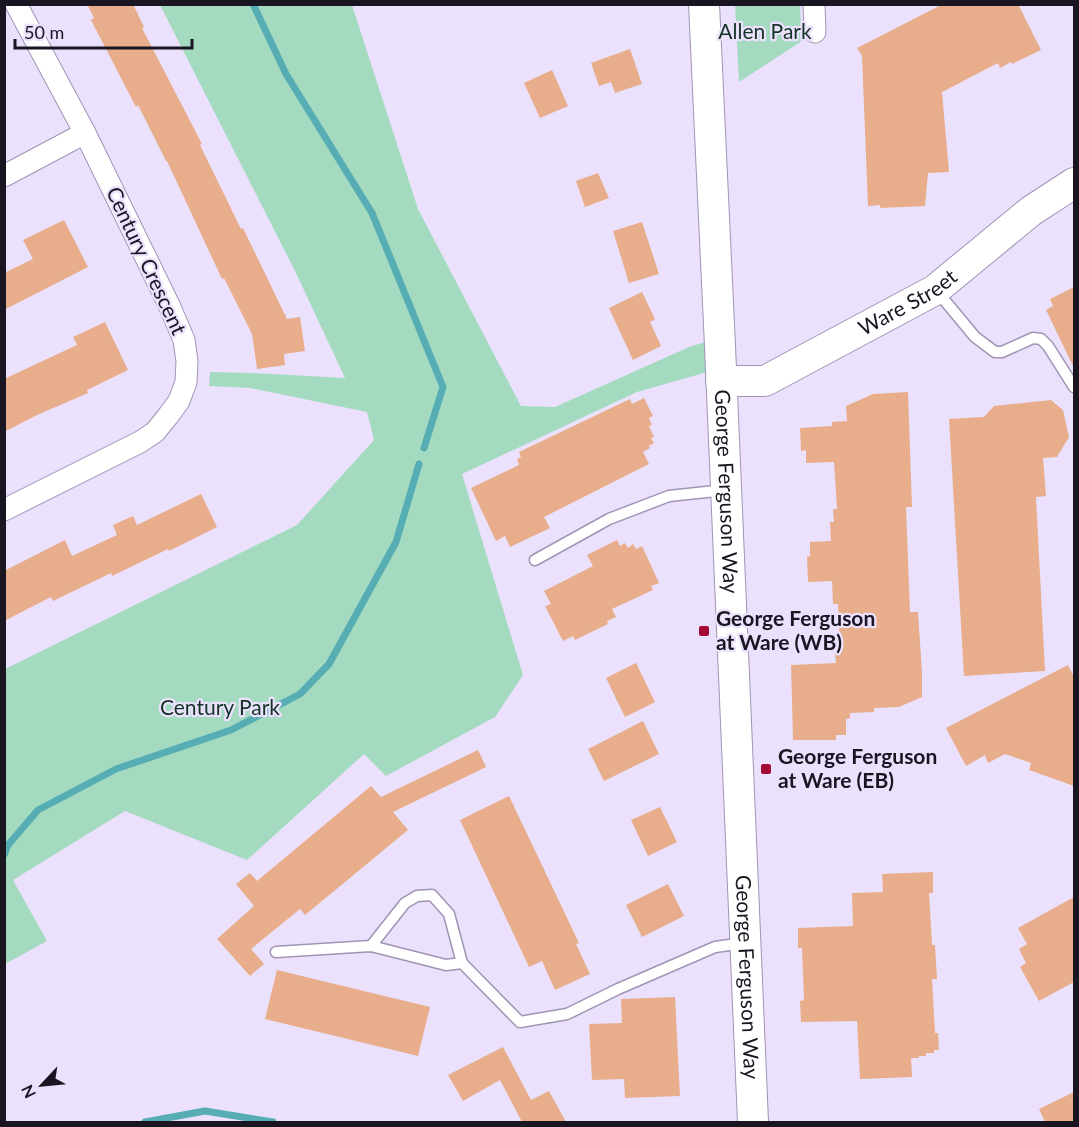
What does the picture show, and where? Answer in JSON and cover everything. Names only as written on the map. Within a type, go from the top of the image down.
[{"type":"main road","name":"George Ferguson Way","points":[[704,4],[753,1122]]},
{"type":"main road","name":"Ware Street","points":[[721,381],[765,381],[935,290],[1031,212],[1074,183]]},
{"type":"street","name":"Century Crescent","points":[[4,510],[140,442],[155,432],[179,401],[186,382],[187,361],[184,340],[169,305],[85,133],[16,4]]},
{"type":"street","points":[[814,4],[815,32]]},
{"type":"street","points":[[4,176],[85,133]]},
{"type":"lane","points":[[935,290],[975,337],[995,352],[1002,352],[1033,338],[1041,339],[1048,346],[1074,387]]},
{"type":"lane","points":[[536,560],[609,519],[669,496],[726,490]]},
{"type":"lane","points":[[371,946],[405,903],[417,896],[432,895],[449,914],[462,963],[520,1022],[567,1014],[715,947],[745,942]]},
{"type":"lane","points":[[276,952],[371,946],[446,965],[462,963]]},
{"type":"green space","name":"Century Park","points":[[160,5],[352,5],[418,209],[521,406],[555,407],[689,347],[716,339],[718,369],[637,392],[462,474],[523,675],[495,717],[386,776],[364,754],[247,860],[125,811],[13,880],[47,941],[5,964],[5,669],[297,525],[374,440],[367,412],[250,388],[209,386],[210,372],[345,378],[295,271]]},
{"type":"green space","name":"Allen Park","points":[[735,5],[800,5],[802,41],[739,82]]},
{"type":"building","points":[[87,4],[133,4],[144,27],[142,28],[202,144],[200,145],[287,319],[300,317],[305,351],[284,354],[285,365],[257,369],[252,334],[224,278],[222,279],[167,161],[91,20],[94,18]]},
{"type":"building","points":[[943,4],[1018,4],[1041,50],[1000,68],[998,63],[942,92],[949,172],[928,173],[925,206],[880,208],[880,205],[868,206],[862,56],[857,48]]},
{"type":"building","points":[[630,49],[642,84],[615,93],[611,82],[599,86],[591,63]]},
{"type":"building","points":[[552,70],[568,106],[540,118],[524,83]]},
{"type":"building","points":[[598,173],[609,198],[585,207],[576,181]]},
{"type":"building","points":[[64,220],[88,267],[4,310],[4,273],[33,259],[23,240]]},
{"type":"building","points":[[642,222],[659,274],[629,283],[613,231]]},
{"type":"building","points":[[1074,287],[1074,368],[1046,310],[1053,306],[1050,299]]},
{"type":"building","points":[[642,292],[655,319],[650,322],[661,346],[633,360],[609,308]]},
{"type":"building","points":[[105,322],[128,370],[87,390],[88,393],[4,432],[4,379],[77,345],[73,337]]},
{"type":"building","points":[[908,392],[912,507],[906,507],[910,612],[918,612],[922,697],[899,707],[874,708],[874,712],[850,713],[850,718],[846,719],[846,735],[836,735],[836,740],[793,740],[791,665],[836,663],[835,652],[840,652],[838,604],[833,604],[832,581],[808,582],[807,556],[810,557],[810,542],[831,541],[830,522],[834,522],[833,509],[837,509],[834,462],[806,463],[806,450],[801,451],[800,428],[832,426],[832,422],[847,421],[846,406],[873,394]]},
{"type":"building","points":[[644,398],[653,416],[649,418],[652,425],[649,426],[654,443],[643,452],[649,464],[544,517],[550,528],[510,547],[505,536],[496,541],[471,488],[519,465],[517,459],[521,457],[519,452],[630,399],[632,404]]},
{"type":"building","points":[[1051,400],[1063,410],[1069,437],[1057,457],[1043,458],[1046,496],[1036,497],[1045,671],[964,676],[949,419],[984,417],[994,406]]},
{"type":"building","points":[[201,494],[217,527],[169,551],[168,549],[112,576],[111,573],[53,601],[51,597],[4,621],[4,571],[65,540],[72,556],[117,535],[113,525],[133,516],[137,525]]},
{"type":"building","points":[[617,540],[620,546],[625,543],[628,548],[633,544],[636,549],[642,546],[659,583],[651,586],[653,590],[612,609],[616,617],[607,621],[608,624],[575,640],[573,636],[563,641],[545,606],[551,604],[544,591],[593,566],[587,555]]},
{"type":"building","points":[[636,663],[655,702],[625,717],[606,678]]},
{"type":"building","points":[[1068,665],[1074,677],[1074,786],[1029,770],[1031,763],[1005,754],[988,763],[985,755],[966,766],[946,728]]},
{"type":"building","points":[[643,721],[659,754],[604,781],[588,749]]},
{"type":"building","points":[[478,750],[486,767],[393,812],[408,830],[305,915],[300,909],[251,949],[264,964],[250,976],[217,939],[254,906],[236,884],[250,873],[257,881],[371,786],[381,797]]},
{"type":"building","points":[[509,796],[579,943],[576,944],[590,974],[555,990],[542,961],[529,967],[460,820]]},
{"type":"building","points":[[660,807],[677,842],[648,856],[631,820]]},
{"type":"building","points":[[933,872],[933,893],[929,893],[932,945],[935,945],[937,979],[932,979],[935,1033],[938,1033],[939,1050],[926,1053],[926,1056],[919,1056],[919,1058],[911,1058],[912,1077],[860,1079],[857,1021],[801,1022],[800,1001],[804,1000],[802,948],[798,948],[798,928],[853,926],[852,893],[883,892],[882,874]]},
{"type":"building","points":[[668,884],[684,916],[642,937],[626,905]]},
{"type":"building","points":[[1074,897],[1074,982],[1039,1001],[1020,967],[1026,963],[1019,949],[1027,944],[1018,928]]},
{"type":"building","points":[[277,970],[430,1007],[418,1056],[265,1019]]},
{"type":"building","points":[[675,997],[680,1096],[625,1098],[624,1079],[592,1080],[589,1024],[622,1023],[621,999]]},
{"type":"building","points":[[503,1047],[531,1100],[549,1091],[566,1122],[522,1122],[500,1080],[463,1101],[448,1075]]},
{"type":"building","points":[[1074,1092],[1074,1122],[1045,1122],[1039,1109]]},
{"type":"waterway","points":[[253,4],[286,74],[372,213],[443,387],[424,448]]},
{"type":"waterway","points":[[4,855],[8,845],[38,810],[116,769],[231,730],[300,694],[329,664],[396,542],[419,464]]},
{"type":"waterway","points":[[145,1122],[205,1111],[273,1122]]},
{"type":"place","name":"George Ferguson at Ware (WB)","points":[[704,631]]},
{"type":"place","name":"George Ferguson at Ware (EB)","points":[[766,769]]}]
